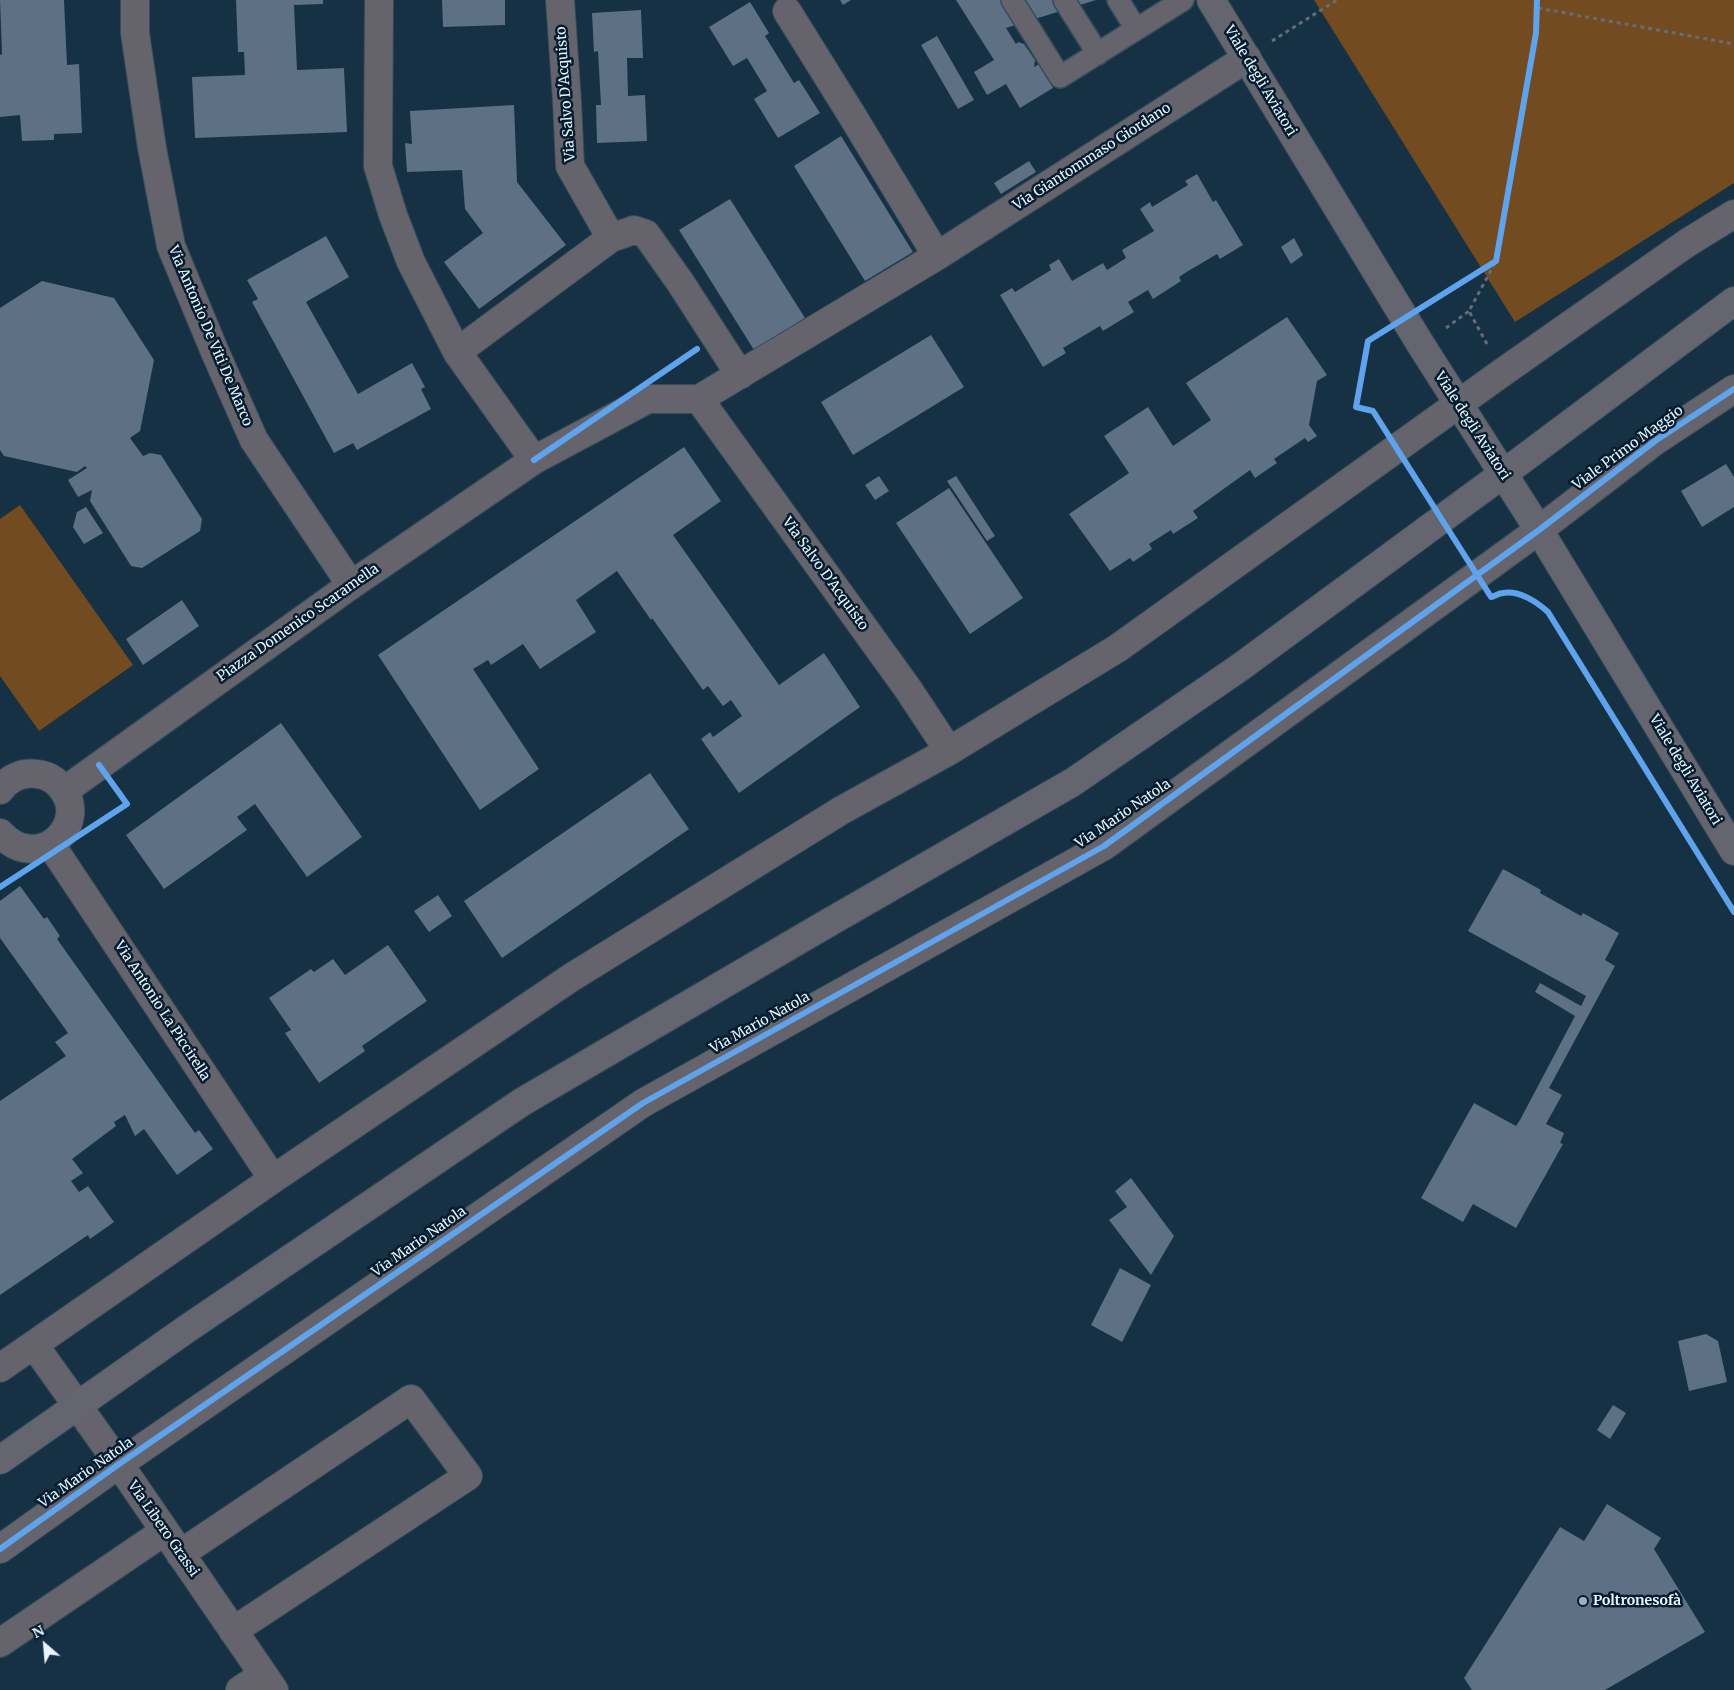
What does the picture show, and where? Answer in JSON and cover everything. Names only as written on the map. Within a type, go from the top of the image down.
[{"type":"street","name":"Via Antonio De Viti De Marco","points":[[135,0],[136,42],[152,148],[171,246],[254,440],[351,585]]},
{"type":"street","points":[[379,0],[378,166],[393,216],[411,262],[457,352],[534,460]]},
{"type":"street","name":"Via Salvo D'Acquisto","points":[[560,0],[570,166],[611,238]]},
{"type":"street","name":"Viale degli Aviatori","points":[[1211,0],[1421,345],[1538,530],[1734,851]]},
{"type":"street","points":[[786,11],[853,116],[937,256]]},
{"type":"street","name":"Via Giantommaso Giordano","points":[[699,399],[937,256],[1246,58]]},
{"type":"street","points":[[0,1368],[272,1178],[572,977],[842,810],[949,752],[1118,648],[1503,372],[1687,243],[1734,214]]},
{"type":"street","points":[[457,352],[611,238],[634,230],[646,234],[680,282],[740,375]]},
{"type":"street","points":[[0,1460],[188,1328],[522,1102],[1073,782],[1238,668],[1503,474],[1734,301]]},
{"type":"street","name":"Viale Primo Maggio","points":[[1538,530],[1656,441],[1734,389]]},
{"type":"street","name":"Piazza Domenico Scaramella","points":[[64,791],[351,585],[534,460],[648,400],[699,399]]},
{"type":"street","name":"Via Salvo D'Acquisto","points":[[699,399],[908,690],[949,752]]},
{"type":"street","name":"Via Mario Natola","points":[[0,1549],[119,1464],[643,1103],[1104,846],[1538,530]]},
{"type":"street","points":[[0,833],[7,841],[19,848],[33,850],[51,844],[66,829],[70,816],[69,803],[64,791],[56,781],[43,774],[30,773],[2,782]]},
{"type":"street","name":"Via Antonio La Piccirella","points":[[51,844],[272,1178]]},
{"type":"street","name":"Via Libero Grassi","points":[[34,1345],[119,1464],[269,1682]]},
{"type":"street","points":[[180,1554],[411,1399],[468,1476],[233,1631]]},
{"type":"street","points":[[0,1643],[165,1531]]},
{"type":"street","points":[[240,1690],[269,1682]]},
{"type":"lane","points":[[1012,0],[1060,77],[1183,0]]},
{"type":"lane","points":[[1064,0],[1098,54]]},
{"type":"lane","points":[[1118,0],[1136,29]]},
{"type":"path","points":[[1246,58],[1337,0]]},
{"type":"path","points":[[1537,0],[1537,16]]},
{"type":"path","points":[[1538,8],[1734,44]]},
{"type":"path","points":[[1498,251],[1496,261],[1469,312],[1503,372]]},
{"type":"path","points":[[1479,271],[1496,261]]},
{"type":"shaded area","points":[[1314,0],[1734,0],[1734,183],[1515,322]]},
{"type":"shaded area","points":[[20,505],[133,665],[39,731],[0,676],[0,519]]},
{"type":"building","points":[[0,0],[64,0],[67,65],[79,64],[82,133],[54,134],[54,140],[22,141],[20,115],[0,117],[0,55],[2,54]]},
{"type":"building","points":[[236,0],[323,0],[323,4],[294,5],[297,70],[344,68],[347,132],[195,138],[192,77],[245,75],[244,52],[238,52]]},
{"type":"building","points":[[442,0],[505,0],[505,25],[443,27]]},
{"type":"building","points":[[840,0],[851,0],[843,5]]},
{"type":"building","points":[[956,0],[1096,0],[1006,28],[1016,44],[1018,42],[1024,44],[1035,60],[1034,67],[1039,64],[1053,88],[1020,108],[1006,84],[987,95],[974,72],[994,60]]},
{"type":"building","points":[[750,2],[769,33],[765,36],[794,83],[799,80],[820,113],[778,138],[754,99],[767,91],[747,58],[733,66],[709,27]]},
{"type":"building","points":[[641,10],[643,58],[627,58],[628,96],[645,95],[647,141],[597,143],[596,105],[601,105],[598,51],[594,52],[592,13]]},
{"type":"building","points":[[937,36],[974,100],[958,109],[921,45]]},
{"type":"building","points":[[514,105],[517,182],[566,245],[479,309],[444,262],[483,233],[465,209],[462,170],[407,172],[405,143],[412,144],[410,111]]},
{"type":"building","points":[[841,136],[913,252],[865,281],[794,166]]},
{"type":"building","points":[[1029,161],[1036,172],[1001,194],[994,183]]},
{"type":"building","points":[[1197,174],[1213,202],[1216,200],[1243,245],[1220,259],[1217,254],[1185,273],[1179,277],[1181,281],[1153,299],[1148,290],[1128,302],[1134,312],[1103,331],[1100,326],[1063,348],[1066,353],[1043,367],[1000,295],[1012,288],[1015,292],[1051,270],[1049,265],[1059,259],[1072,281],[1103,263],[1107,270],[1126,258],[1122,250],[1154,231],[1140,209],[1150,202],[1152,207],[1188,185],[1185,181]]},
{"type":"building","points":[[730,199],[805,318],[754,350],[679,230]]},
{"type":"building","points":[[326,236],[349,277],[306,302],[358,394],[412,363],[425,387],[421,389],[431,409],[357,450],[353,443],[334,453],[252,302],[258,299],[247,280]]},
{"type":"building","points":[[1294,238],[1303,255],[1291,264],[1281,247]]},
{"type":"building","points":[[42,281],[114,298],[154,360],[140,431],[130,438],[143,456],[150,453],[161,455],[202,519],[200,531],[142,568],[131,566],[90,501],[92,490],[78,497],[68,480],[87,468],[85,466],[77,472],[4,456],[0,450],[0,308]]},
{"type":"building","points":[[1287,317],[1327,375],[1317,381],[1309,425],[1317,436],[1308,442],[1305,438],[1274,459],[1277,463],[1255,478],[1250,470],[1193,511],[1198,518],[1173,534],[1171,530],[1149,544],[1152,549],[1133,562],[1130,558],[1110,571],[1069,514],[1129,473],[1104,436],[1148,407],[1173,446],[1211,420],[1186,383]]},
{"type":"building","points":[[931,335],[964,387],[853,455],[821,402]]},
{"type":"building","points":[[684,447],[721,501],[673,535],[779,685],[824,653],[860,707],[739,793],[701,739],[710,732],[713,737],[742,716],[731,700],[723,706],[708,686],[703,690],[617,571],[576,600],[596,632],[540,669],[523,644],[491,665],[488,660],[473,669],[539,769],[480,810],[378,655]]},
{"type":"building","points":[[1726,464],[1734,477],[1734,507],[1702,527],[1681,491]]},
{"type":"building","points":[[879,476],[889,491],[875,500],[865,485]]},
{"type":"building","points":[[956,476],[995,536],[987,541],[947,481]]},
{"type":"building","points":[[949,488],[1023,598],[970,634],[896,523]]},
{"type":"building","points":[[86,507],[103,533],[84,544],[73,527],[77,512]]},
{"type":"building","points":[[182,600],[199,626],[143,665],[126,639]]},
{"type":"building","points":[[281,723],[362,837],[307,877],[255,804],[237,817],[247,830],[164,889],[126,835]]},
{"type":"building","points":[[650,773],[689,829],[502,958],[464,901]]},
{"type":"building","points":[[1503,869],[1541,890],[1540,893],[1581,916],[1583,913],[1619,933],[1605,960],[1615,966],[1549,1088],[1562,1095],[1546,1124],[1564,1133],[1560,1143],[1563,1144],[1516,1228],[1473,1204],[1463,1222],[1421,1198],[1474,1103],[1516,1126],[1520,1120],[1575,1016],[1535,992],[1540,983],[1581,1006],[1586,996],[1468,931]]},
{"type":"building","points":[[20,886],[44,919],[47,917],[60,936],[57,939],[195,1133],[199,1130],[213,1149],[177,1175],[144,1129],[135,1136],[125,1115],[114,1122],[116,1126],[72,1159],[83,1173],[71,1181],[79,1192],[88,1186],[114,1222],[90,1239],[88,1235],[0,1295],[0,1101],[66,1056],[55,1042],[68,1033],[0,938],[0,901]]},
{"type":"building","points":[[438,895],[452,916],[429,932],[414,911]]},
{"type":"building","points":[[388,945],[427,1001],[362,1046],[365,1051],[319,1083],[285,1033],[291,1030],[269,998],[311,969],[314,972],[333,959],[345,975]]},
{"type":"building","points":[[1131,1178],[1174,1236],[1151,1275],[1109,1220],[1127,1207],[1115,1191]]},
{"type":"building","points":[[1120,1268],[1151,1285],[1122,1342],[1091,1325]]},
{"type":"building","points":[[1706,1334],[1718,1341],[1727,1382],[1689,1391],[1678,1341]]},
{"type":"building","points":[[1613,1405],[1626,1413],[1610,1439],[1597,1430]]},
{"type":"building","name":"Poltronesofà","points":[[1607,1504],[1661,1538],[1654,1549],[1705,1632],[1605,1690],[1472,1690],[1464,1678],[1560,1527],[1584,1541]]},
{"type":"cycle path","points":[[1537,0],[1536,33],[1496,261],[1368,341],[1356,407],[1373,411],[1491,597],[1502,593],[1515,593],[1539,604],[1548,612],[1734,912]]},
{"type":"cycle path","points":[[534,460],[697,349]]},
{"type":"cycle path","points":[[0,1549],[119,1464],[643,1103],[1104,846],[1539,530],[1655,441],[1734,389]]},
{"type":"cycle path","points":[[0,887],[127,804],[99,765]]},
{"type":"place","name":"Poltronesofà","points":[[1583,1601]]}]
